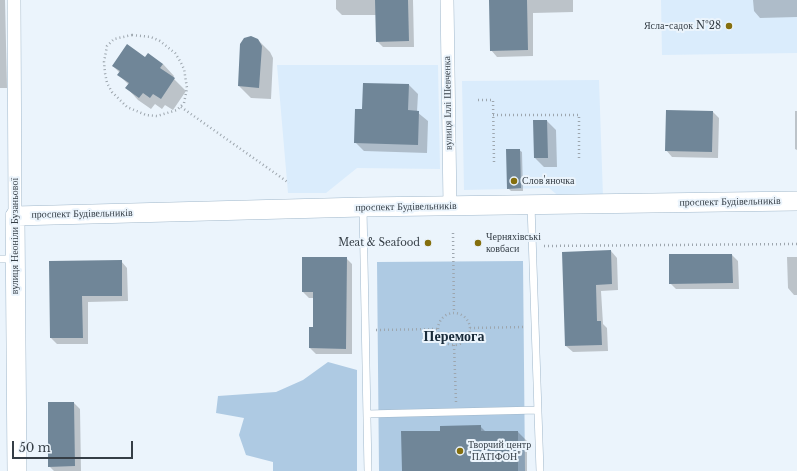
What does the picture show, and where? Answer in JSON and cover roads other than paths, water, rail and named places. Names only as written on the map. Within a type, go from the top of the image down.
[{"type":"street","name":"вулиця Неоніли Бузаньової","points":[[14,0],[15,216],[8,259],[17,471]]},
{"type":"street","name":"вулиця Іллі Шевченка","points":[[447,0],[450,206]]},
{"type":"street","name":"проспект Будівельників","points":[[15,216],[363,207],[797,201]]},
{"type":"lane","points":[[531,205],[540,471]]},
{"type":"lane","points":[[363,207],[368,471]]},
{"type":"lane","points":[[367,414],[538,410]]},
{"type":"place","name":"Ясла-садок №28","points":[[729,26]]},
{"type":"place","name":"Слов'яночка","points":[[514,181]]},
{"type":"place","name":"Meat & Seafood","points":[[428,243]]},
{"type":"place","name":"Черняхівські ковбаси","points":[[478,243]]},
{"type":"place","name":"Творчий центр \"ПАТІФОН\"","points":[[460,451]]},
{"type":"district","name":"Перемога","points":[[454,337]]}]
